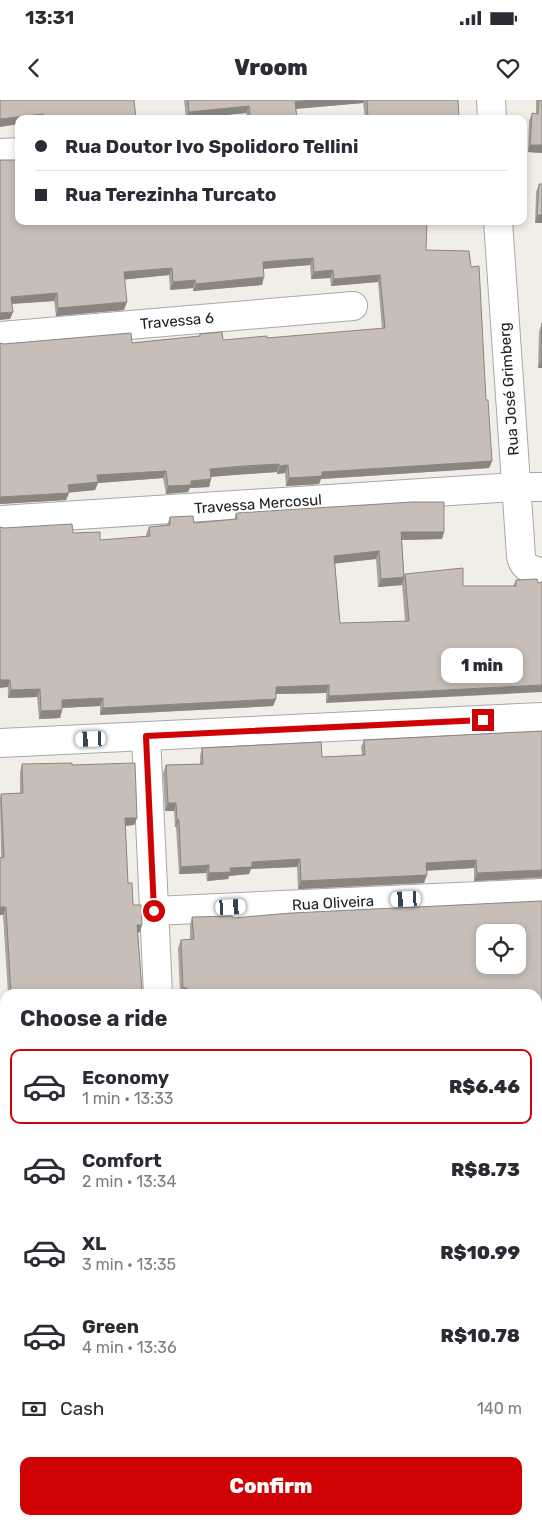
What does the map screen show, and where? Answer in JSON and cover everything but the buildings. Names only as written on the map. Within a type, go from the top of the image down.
[{"type":"street","points":[[491,100],[492,115]]},
{"type":"street","points":[[0,153],[15,152]]},
{"type":"street","name":"Rua José Grimberg","points":[[498,225],[529,487],[531,564]]},
{"type":"street","name":"Travessa 6","points":[[0,336],[353,306]]},
{"type":"street","name":"Travessa Mercosul","points":[[0,520],[529,487]]},
{"type":"street","points":[[0,743],[542,717]]},
{"type":"street","points":[[146,736],[158,989]]},
{"type":"street","name":"Rua Oliveira","points":[[154,911],[542,893]]},
{"type":"route","points":[[154,911],[146,736],[483,720]]}]
